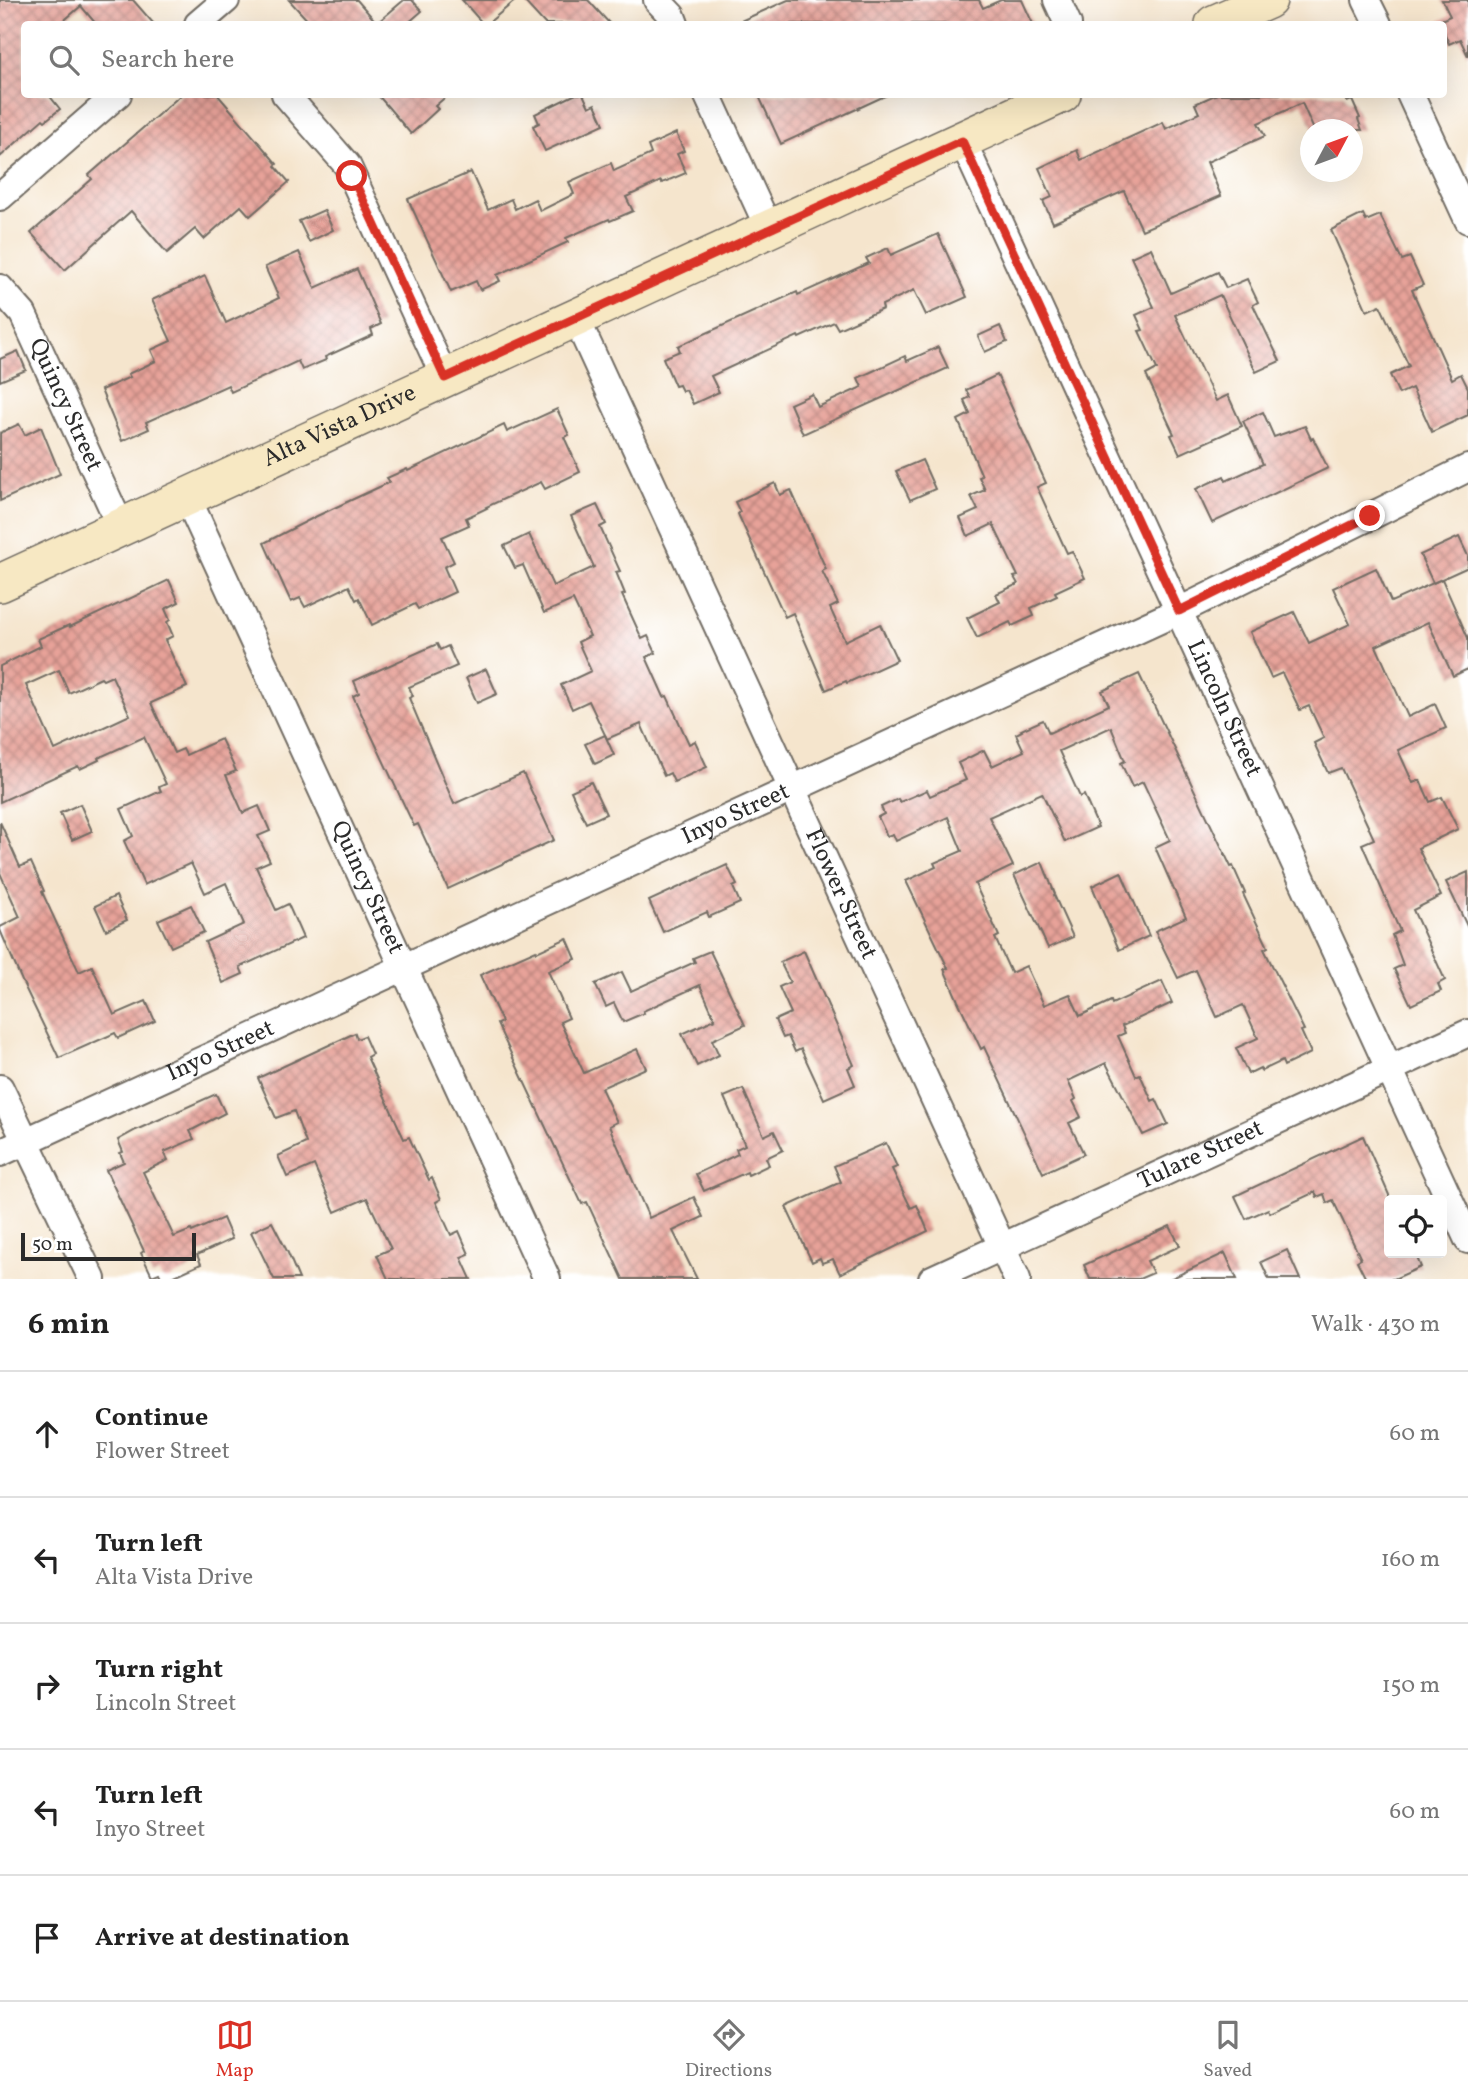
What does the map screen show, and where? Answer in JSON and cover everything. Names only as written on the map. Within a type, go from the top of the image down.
[{"type":"street","points":[[657,0],[674,21]]},
{"type":"street","points":[[1057,0],[1068,21]]},
{"type":"street","points":[[1221,21],[1268,0]]},
{"type":"street","points":[[1366,0],[1376,21]]},
{"type":"street","points":[[0,197],[113,98]]},
{"type":"street","points":[[288,98],[347,165],[445,378]]},
{"type":"street","points":[[710,98],[769,229]]},
{"type":"street","name":"Alta Vista Drive","points":[[0,583],[1053,98]]},
{"type":"street","points":[[1412,98],[1468,220]]},
{"type":"street","name":"Lincoln Street","points":[[962,141],[1468,1240]]},
{"type":"street","name":"Quincy Street","points":[[0,288],[23,314],[121,527]]},
{"type":"street","name":"Flower Street","points":[[576,318],[1017,1279]]},
{"type":"street","name":"Inyo Street","points":[[0,1153],[1179,611],[1468,468]]},
{"type":"street","name":"Quincy Street","points":[[187,497],[547,1279]]},
{"type":"street","name":"Tulare Street","points":[[932,1279],[1468,1033]]},
{"type":"street","points":[[0,1088],[92,1279]]},
{"type":"building","points":[[0,0],[133,0],[151,21],[94,21],[81,6],[64,21],[21,21],[21,98],[51,98],[60,109],[45,121],[43,119],[0,157]]},
{"type":"building","points":[[289,0],[357,0],[375,21],[308,21]]},
{"type":"building","points":[[404,0],[412,0],[422,11],[410,21],[379,21]]},
{"type":"building","points":[[462,0],[516,0],[491,21],[480,21]]},
{"type":"building","points":[[523,0],[588,0],[607,21],[542,21]]},
{"type":"building","points":[[788,0],[979,0],[983,8],[1001,0],[1022,0],[1032,21],[741,21]]},
{"type":"building","points":[[1442,0],[1468,0],[1468,56],[1460,39],[1449,44],[1447,21],[1439,21],[1450,16]]},
{"type":"building","points":[[177,98],[220,98],[289,182],[250,216],[241,206],[204,239],[195,229],[167,253],[131,211],[65,270],[31,233],[92,179],[89,175]]},
{"type":"building","points":[[380,98],[444,98],[435,106],[438,109],[411,134]]},
{"type":"building","points":[[568,98],[585,98],[589,107],[595,104],[604,124],[545,151],[533,126],[539,123],[535,114]]},
{"type":"building","points":[[760,98],[880,98],[781,144]]},
{"type":"building","points":[[1208,98],[1345,98],[1347,102],[1352,100],[1360,118],[1309,119],[1302,103],[1258,123],[1265,136],[1207,162],[1221,196],[1142,230],[1124,191],[1053,223],[1043,201],[1052,197],[1039,168],[1077,150],[1081,160],[1163,122],[1166,129],[1199,113],[1195,104]]},
{"type":"building","points":[[676,133],[684,151],[677,154],[686,173],[626,197],[633,211],[566,238],[568,242],[497,275],[500,281],[480,290],[476,281],[451,292],[408,199],[471,172],[488,210],[511,199],[515,209],[535,199],[540,211],[574,194],[569,182],[611,163],[614,171],[651,154],[648,146]]},
{"type":"building","points":[[324,210],[333,230],[309,242],[299,221]]},
{"type":"building","points":[[1363,214],[1366,221],[1380,215],[1402,260],[1410,257],[1423,285],[1412,290],[1452,379],[1461,374],[1468,388],[1468,415],[1432,432],[1412,388],[1399,394],[1390,375],[1409,366],[1380,305],[1367,311],[1331,230]]},
{"type":"building","points":[[938,234],[967,297],[926,315],[914,290],[882,305],[883,309],[838,329],[834,322],[711,376],[719,392],[693,404],[686,390],[682,391],[679,385],[675,386],[663,358],[680,351],[678,346],[869,263],[866,258],[888,248],[891,255]]},
{"type":"building","points":[[1151,248],[1171,293],[1218,272],[1226,288],[1247,279],[1258,302],[1253,305],[1280,361],[1256,372],[1220,295],[1175,315],[1216,401],[1228,395],[1242,426],[1180,454],[1171,435],[1174,434],[1146,375],[1157,369],[1139,331],[1143,330],[1136,315],[1154,307],[1131,257]]},
{"type":"building","points":[[299,252],[315,288],[357,269],[381,324],[371,329],[373,335],[302,370],[298,361],[231,392],[228,385],[146,422],[149,429],[122,441],[101,390],[156,361],[151,350],[171,341],[152,300],[205,276],[226,323],[279,298],[265,267]]},
{"type":"building","points":[[1000,326],[1007,342],[985,352],[978,336]]},
{"type":"building","points":[[938,347],[948,368],[803,434],[790,404],[812,394],[818,407],[862,387],[858,378],[905,356],[907,361]]},
{"type":"building","points":[[18,351],[26,370],[0,381],[0,359]]},
{"type":"building","points":[[997,375],[1046,483],[1037,487],[1067,553],[1072,551],[1085,578],[1055,592],[1057,596],[1031,608],[1034,616],[1012,626],[1010,622],[977,638],[967,618],[1000,602],[996,594],[1018,584],[1014,577],[1018,576],[993,524],[968,536],[960,518],[978,510],[971,496],[985,490],[979,477],[982,476],[958,420],[970,414],[964,400],[970,397],[966,390]]},
{"type":"building","points":[[557,409],[569,435],[564,437],[580,472],[545,489],[541,482],[486,507],[466,518],[469,525],[442,537],[454,562],[444,567],[455,592],[418,609],[415,604],[372,625],[359,598],[356,600],[349,586],[305,607],[300,598],[291,602],[264,543],[390,482],[387,478],[407,469],[408,471],[504,425],[507,432]]},
{"type":"building","points":[[1263,412],[1274,437],[1305,426],[1328,468],[1212,523],[1196,489],[1224,476],[1226,481],[1263,464],[1243,421]]},
{"type":"building","points":[[19,424],[25,435],[41,427],[60,474],[0,501],[0,433]]},
{"type":"building","points":[[922,460],[935,489],[910,500],[896,471]]},
{"type":"building","points":[[775,483],[780,495],[791,490],[826,569],[822,571],[838,604],[830,608],[845,641],[880,624],[897,660],[826,690],[793,613],[785,617],[735,502]]},
{"type":"building","points":[[597,505],[606,524],[600,527],[620,571],[616,572],[625,594],[622,595],[642,639],[648,636],[656,653],[646,657],[689,744],[695,741],[707,767],[674,782],[670,773],[664,776],[641,724],[607,739],[589,701],[572,709],[561,685],[591,671],[578,642],[590,636],[573,600],[544,613],[523,565],[515,568],[504,546],[529,534],[553,586],[594,567],[571,516]]},
{"type":"building","points":[[1459,537],[1468,556],[1468,567],[1433,583],[1420,555]]},
{"type":"building","points":[[1376,568],[1391,602],[1442,579],[1468,638],[1468,669],[1453,676],[1428,622],[1376,646],[1408,717],[1435,704],[1446,728],[1398,750],[1413,783],[1420,780],[1430,802],[1442,797],[1458,829],[1418,848],[1441,896],[1413,910],[1445,980],[1438,984],[1441,991],[1411,1005],[1394,969],[1403,965],[1392,935],[1400,931],[1362,844],[1374,839],[1341,768],[1328,773],[1314,743],[1324,738],[1309,706],[1300,710],[1282,673],[1271,678],[1250,632],[1294,612],[1309,643],[1350,624],[1333,588]]},
{"type":"building","points":[[169,580],[179,602],[165,609],[173,636],[165,640],[187,687],[151,703],[174,753],[183,749],[186,755],[221,739],[236,771],[226,775],[243,813],[259,806],[270,831],[258,836],[270,861],[256,867],[276,910],[288,904],[303,938],[240,967],[243,974],[223,983],[205,942],[244,924],[226,883],[205,893],[191,863],[144,885],[124,841],[133,836],[121,809],[161,791],[159,787],[166,784],[144,737],[80,769],[78,766],[0,802],[0,666],[41,646],[38,639],[69,625],[70,627]],"holes":[[[59,670],[69,693],[101,678],[103,680],[112,676],[130,715],[55,750],[26,685]]]},
{"type":"building","points":[[437,644],[440,650],[448,646],[457,666],[409,687],[413,696],[409,698],[454,804],[523,773],[554,840],[448,889],[418,824],[414,826],[353,696],[359,693],[354,681]]},
{"type":"building","points":[[486,669],[497,694],[477,703],[466,678]]},
{"type":"building","points":[[1139,674],[1231,867],[1233,866],[1268,947],[1264,949],[1304,1030],[1301,1031],[1311,1053],[1284,1066],[1282,1061],[1248,1074],[1236,1048],[1258,1038],[1243,1005],[1217,1017],[1196,970],[1178,978],[1155,931],[1186,917],[1155,847],[1170,840],[1143,782],[1132,787],[1121,763],[1125,761],[1111,727],[1059,751],[1080,797],[1084,795],[1098,827],[1065,842],[1042,793],[989,817],[1013,866],[975,884],[999,936],[995,938],[1011,973],[1026,966],[1044,1005],[1070,994],[1080,1016],[1162,981],[1172,1003],[1122,1026],[1125,1033],[1118,1036],[1136,1076],[1140,1074],[1152,1101],[1156,1099],[1168,1124],[1143,1135],[1106,1063],[1068,1081],[1081,1117],[1069,1123],[1084,1154],[1043,1173],[984,1047],[981,1049],[958,1001],[944,969],[948,968],[906,881],[936,867],[934,863],[962,851],[948,817],[896,841],[893,834],[887,836],[878,817],[884,814],[881,807],[898,799],[900,802],[927,790],[930,796],[966,780],[958,763],[984,750],[992,766],[1024,751],[1016,734],[1021,730],[1043,720],[1049,733],[1109,705],[1102,691]]},
{"type":"building","points":[[605,735],[614,755],[595,764],[585,744]]},
{"type":"building","points":[[591,782],[606,814],[586,823],[571,791]]},
{"type":"building","points":[[80,804],[92,831],[72,840],[60,813]]},
{"type":"building","points":[[0,822],[20,867],[31,862],[79,972],[92,966],[114,1015],[146,1001],[155,1021],[118,1038],[115,1033],[59,1058],[0,930],[0,927],[20,917],[0,873]]},
{"type":"building","points":[[1042,862],[1073,937],[1048,948],[1014,875]]},
{"type":"building","points":[[727,865],[737,885],[733,887],[740,903],[709,917],[707,912],[663,932],[649,901]]},
{"type":"building","points":[[1121,872],[1149,936],[1119,950],[1092,886]]},
{"type":"building","points":[[1468,872],[1468,928],[1446,882]]},
{"type":"building","points":[[116,896],[127,920],[106,930],[95,906]]},
{"type":"building","points":[[191,905],[204,932],[171,947],[158,920]]},
{"type":"building","points":[[567,938],[576,959],[548,971],[569,1018],[560,1022],[584,1073],[637,1049],[646,1068],[601,1088],[617,1122],[609,1126],[649,1218],[694,1197],[703,1217],[673,1231],[697,1279],[623,1279],[587,1202],[582,1204],[497,1024],[502,1022],[480,975]]},
{"type":"building","points":[[710,951],[745,1025],[712,1040],[719,1055],[697,1066],[682,1034],[715,1019],[700,985],[623,1022],[614,1003],[606,1007],[595,984],[622,972],[631,991],[695,962],[693,958]]},
{"type":"building","points":[[804,951],[854,1065],[848,1068],[855,1085],[824,1099],[801,1049],[795,1052],[788,1036],[783,1038],[775,1020],[791,1013],[779,987],[790,982],[780,962]]},
{"type":"building","points":[[355,1033],[357,1039],[364,1036],[372,1054],[367,1057],[404,1139],[409,1137],[429,1180],[432,1178],[441,1199],[436,1202],[451,1235],[459,1231],[469,1254],[461,1257],[471,1279],[388,1279],[377,1255],[391,1249],[367,1198],[335,1212],[314,1165],[287,1177],[278,1156],[306,1143],[294,1111],[276,1118],[258,1078]]},
{"type":"building","points":[[743,1089],[764,1136],[774,1131],[783,1150],[766,1158],[769,1165],[704,1191],[696,1174],[738,1154],[736,1149],[745,1145],[724,1097]]},
{"type":"building","points":[[216,1094],[225,1113],[190,1131],[194,1139],[164,1152],[168,1160],[143,1172],[174,1237],[223,1218],[232,1239],[197,1255],[201,1264],[168,1279],[162,1279],[159,1273],[152,1276],[141,1253],[144,1251],[106,1170],[124,1162],[118,1140]]},
{"type":"building","points":[[1363,1136],[1389,1195],[1384,1195],[1384,1258],[1417,1258],[1421,1267],[1394,1279],[1366,1279],[1357,1261],[1361,1259],[1333,1200],[1327,1203],[1324,1194],[1317,1197],[1315,1192],[1270,1213],[1268,1209],[1246,1219],[1235,1196]]},
{"type":"building","points":[[886,1143],[897,1167],[892,1169],[911,1208],[917,1205],[928,1231],[840,1274],[833,1259],[822,1263],[820,1258],[812,1262],[786,1207],[841,1182],[834,1166]]},
{"type":"building","points":[[272,1222],[299,1279],[274,1279],[251,1232]]},
{"type":"building","points":[[1170,1226],[1180,1246],[1147,1261],[1153,1273],[1139,1279],[1090,1279],[1084,1265]]},
{"type":"building","points":[[1287,1250],[1300,1279],[1269,1279],[1261,1262]]},
{"type":"building","points":[[1225,1253],[1237,1279],[1170,1279]]},
{"type":"route","points":[[352,176],[445,378],[962,141],[1179,611],[1370,516]]}]
